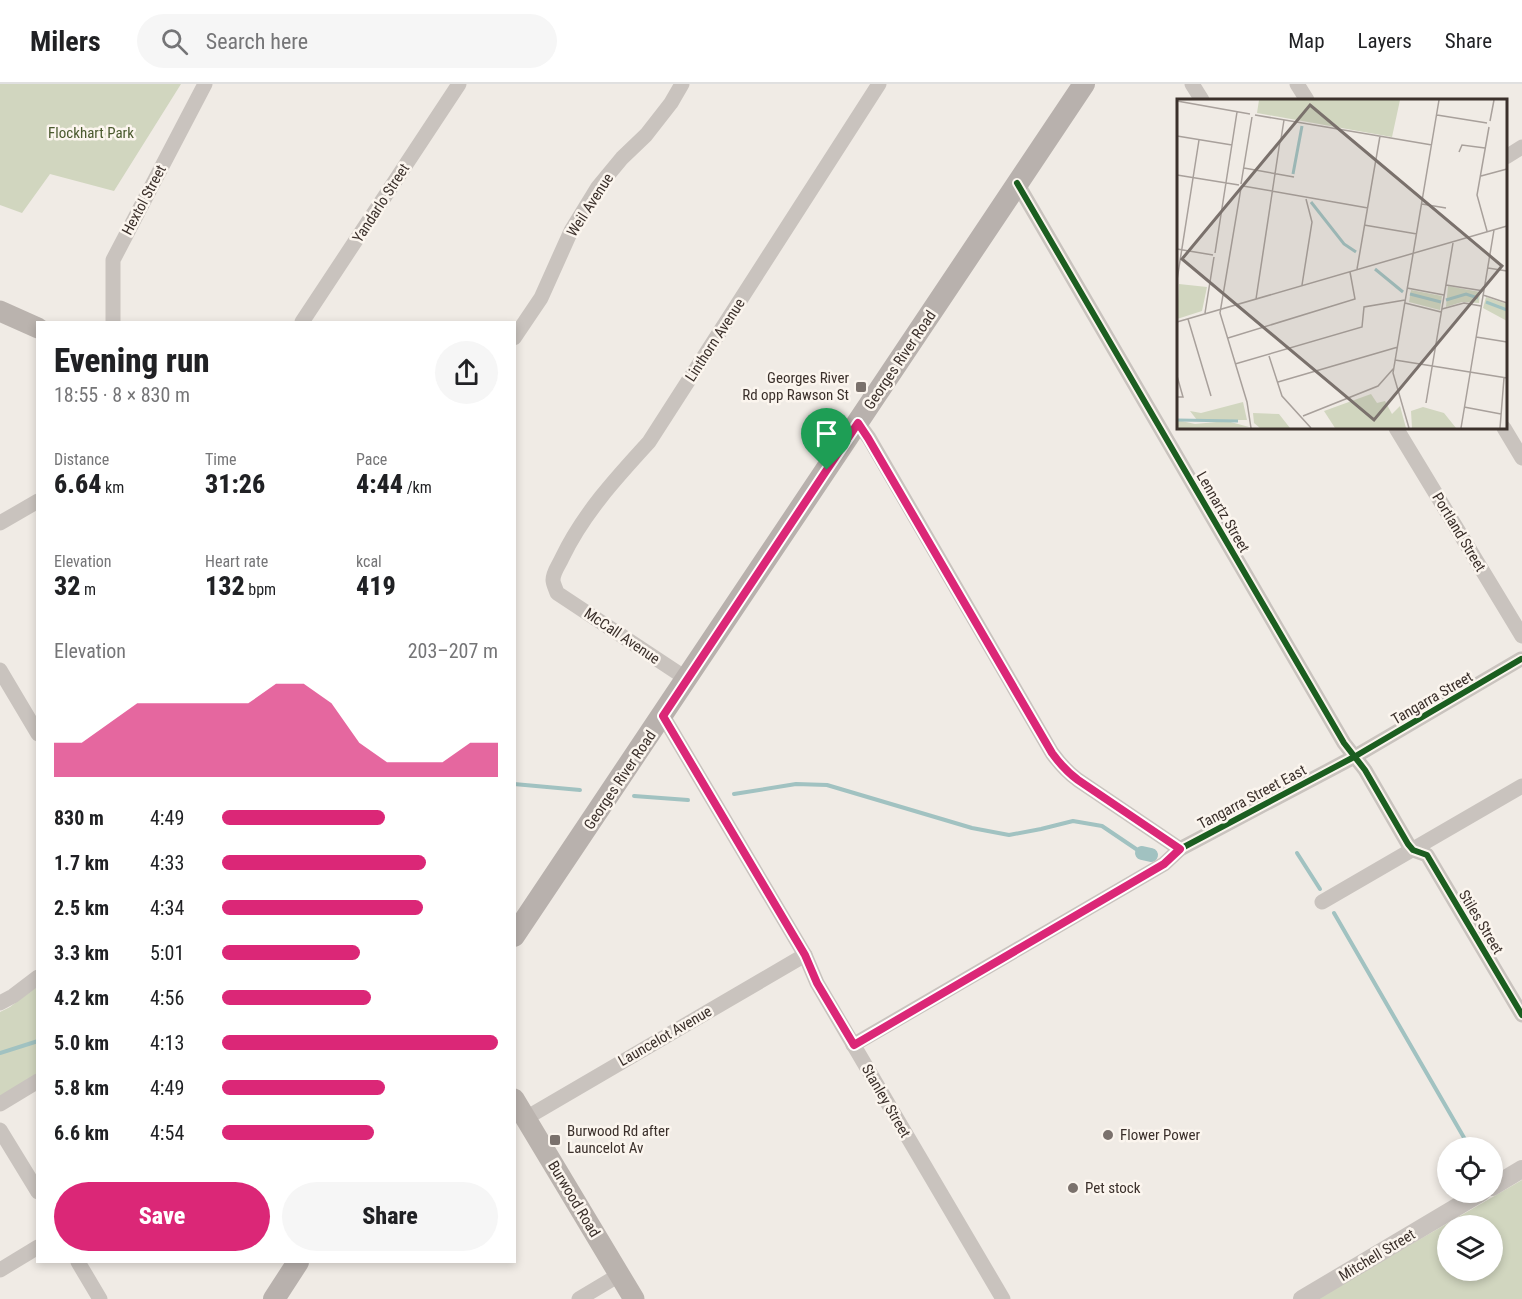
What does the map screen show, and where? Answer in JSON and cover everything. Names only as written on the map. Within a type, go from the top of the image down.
[{"type":"main road","name":"Georges River Road","points":[[516,933],[1084,84]]},
{"type":"main road","points":[[0,310],[36,327]]},
{"type":"main road","name":"Burwood Road","points":[[516,1102],[634,1299]]},
{"type":"main road","points":[[274,1299],[297,1263]]},
{"type":"street","name":"Hextol Street","points":[[113,321],[113,260],[205,84]]},
{"type":"street","name":"Yandarlo Street","points":[[303,321],[459,84]]},
{"type":"street","name":"Weil Avenue","points":[[516,335],[541,298],[571,231],[598,187],[622,158],[646,135],[671,103],[682,84]]},
{"type":"street","name":"Linthorn Avenue","points":[[557,593],[553,581],[555,572],[568,545],[608,487],[649,442],[879,84]]},
{"type":"street","points":[[1192,84],[1201,99]]},
{"type":"street","points":[[1297,84],[1306,99]]},
{"type":"street","points":[[1507,156],[1522,147]]},
{"type":"street","name":"Lennartz Street","points":[[1017,183],[1338,732],[1413,850]]},
{"type":"street","points":[[858,423],[1060,765],[1078,780],[1180,849]]},
{"type":"street","name":"Portland Street","points":[[1397,429],[1522,636]]},
{"type":"street","points":[[1505,429],[1522,458]]},
{"type":"street","points":[[0,523],[36,502]]},
{"type":"street","name":"McCall Avenue","points":[[557,593],[687,679]]},
{"type":"street","name":"Tangarra Street","points":[[1354,756],[1522,656]]},
{"type":"street","points":[[0,670],[36,731]]},
{"type":"street","name":"Stanley Street","points":[[663,716],[805,955],[817,983],[1003,1299]]},
{"type":"street","name":"Tangarra Street East","points":[[854,1045],[1164,864],[1180,849],[1354,756]]},
{"type":"street","points":[[1322,902],[1522,786]]},
{"type":"street","name":"Stiles Street","points":[[1413,850],[1427,855],[1522,1015]]},
{"type":"street","name":"Launcelot Avenue","points":[[526,1118],[805,955]]},
{"type":"street","points":[[0,1003],[36,979]]},
{"type":"street","points":[[0,1104],[36,1082]]},
{"type":"street","points":[[0,1130],[36,1189]]},
{"type":"street","points":[[1503,1180],[1522,1169]]},
{"type":"street","name":"Mitchell Street","points":[[1302,1299],[1463,1203]]},
{"type":"street","points":[[0,1270],[36,1248]]},
{"type":"street","points":[[79,1263],[99,1299]]},
{"type":"street","points":[[579,1299],[620,1275]]},
{"type":"green space","name":"Flockhart Park","points":[[0,84],[181,84],[114,191],[50,174],[22,213],[0,205]]},
{"type":"green space","points":[[36,987],[36,1077],[0,1096],[0,1012]]},
{"type":"green space","points":[[1522,1180],[1522,1299],[1317,1299],[1437,1229],[1437,1281],[1503,1281],[1503,1215],[1462,1215],[1482,1203],[1503,1203],[1503,1191]]},
{"type":"waterway","points":[[516,784],[580,790]]},
{"type":"waterway","points":[[734,794],[796,784],[827,785],[972,828],[1009,835],[1073,821],[1102,826],[1142,853]]},
{"type":"waterway","points":[[634,796],[688,800]]},
{"type":"waterway","points":[[1142,853],[1151,855]]},
{"type":"waterway","points":[[1297,853],[1320,889]]},
{"type":"waterway","points":[[1334,913],[1464,1137]]},
{"type":"waterway","points":[[0,1053],[36,1042]]},
{"type":"cycle path","points":[[1017,183],[1344,743],[1365,770],[1408,844],[1413,850],[1427,855],[1522,1015]]},
{"type":"cycle path","points":[[853,1045],[1164,864],[1180,849],[1354,757],[1521,659]]},
{"type":"place","name":"Georges River Rd opp Rawson St","points":[[861,387]]},
{"type":"place","name":"Flower Power","points":[[1108,1135]]},
{"type":"place","name":"Burwood Rd after Launcelot Av","points":[[555,1140]]},
{"type":"place","name":"Pet stock","points":[[1073,1188]]},
{"type":"route","points":[[858,423],[1060,765],[1078,780],[1180,849],[1164,864],[854,1045],[817,983],[805,955],[663,716],[827,470],[858,423]]}]
